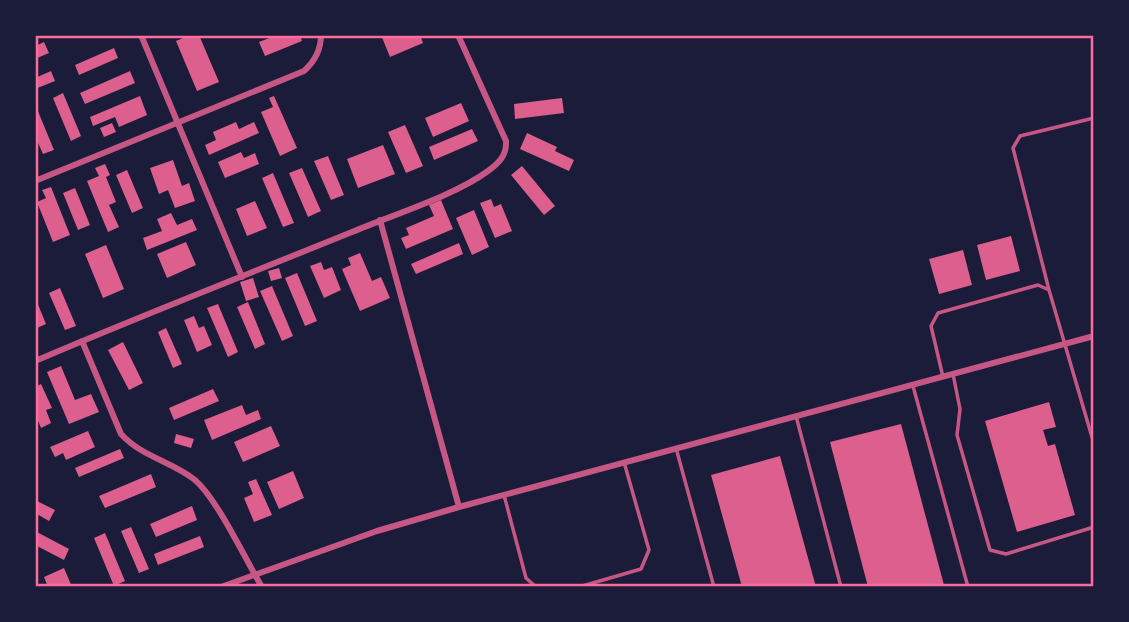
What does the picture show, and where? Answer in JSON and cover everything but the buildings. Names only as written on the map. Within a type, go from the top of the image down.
[{"type":"street","points":[[141,35],[242,276]]},
{"type":"street","points":[[35,181],[304,71],[312,64],[321,44],[321,35]]},
{"type":"street","points":[[35,361],[380,220],[468,183],[489,171],[507,150],[494,109],[458,35]]},
{"type":"street","points":[[380,220],[459,507]]},
{"type":"street","points":[[221,587],[459,507],[1094,336]]},
{"type":"street","points":[[82,341],[121,434],[152,458],[179,470],[197,482],[262,587]]},
{"type":"lane","points":[[1094,118],[1020,136],[1013,148],[1049,290],[1094,444]]},
{"type":"lane","points":[[943,377],[931,326],[939,313],[1038,285],[1049,290]]},
{"type":"lane","points":[[953,374],[960,409],[957,435],[990,550],[1006,554],[1094,527]]},
{"type":"lane","points":[[913,385],[968,587]]},
{"type":"lane","points":[[796,416],[841,587]]},
{"type":"lane","points":[[676,448],[714,587]]},
{"type":"lane","points":[[579,587],[641,569],[649,550],[624,462]]},
{"type":"lane","points":[[504,495],[526,578],[536,587]]}]
